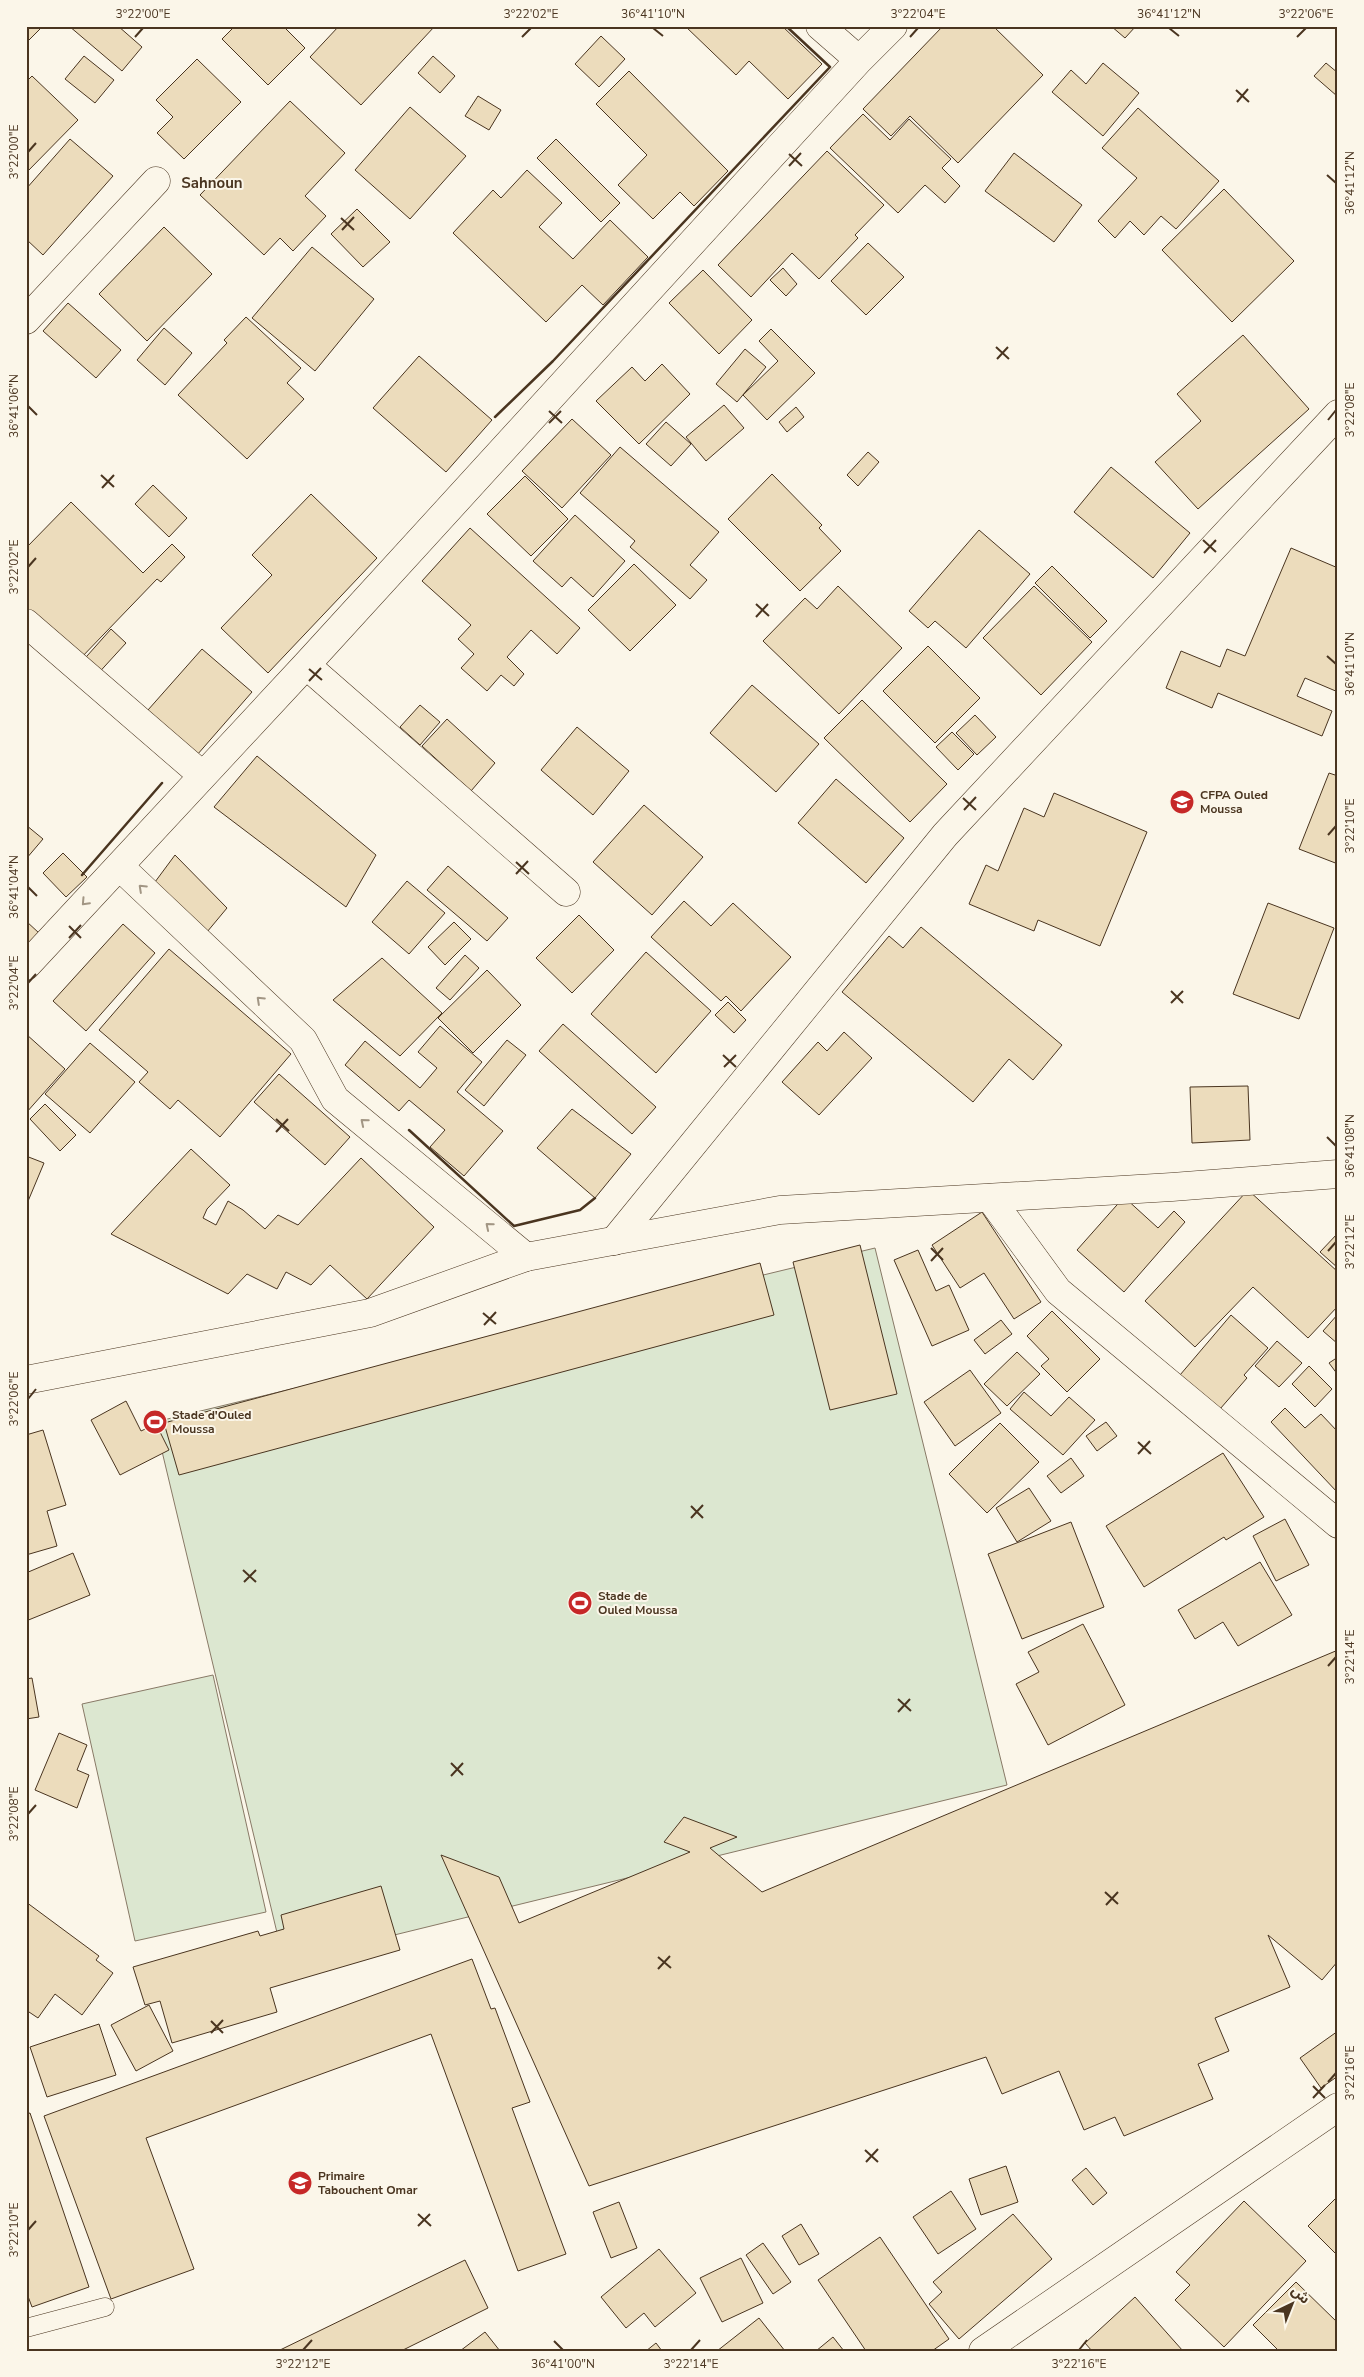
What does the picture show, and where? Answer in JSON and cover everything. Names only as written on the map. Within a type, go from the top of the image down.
[{"type":"street","points":[[820,26],[859,60]]},
{"type":"street","points":[[26,966],[306,665],[859,60],[893,26]]},
{"type":"street","points":[[26,320],[156,181]]},
{"type":"street","points":[[614,1241],[945,835],[1338,414]]},
{"type":"street","points":[[26,623],[202,775]]},
{"type":"street","points":[[306,665],[566,892]]},
{"type":"street","points":[[119,866],[303,1040],[335,1099],[526,1257]]},
{"type":"street","points":[[26,1380],[370,1314],[526,1257],[780,1210],[1172,1187],[1338,1174]]},
{"type":"street","points":[[990,1198],[1058,1292],[1338,1524]]},
{"type":"street","points":[[983,2351],[1338,2107]]},
{"type":"lane","points":[[26,2328],[105,2307]]},
{"type":"green space","name":"Stade de Ouled Moussa","points":[[875,1248],[1007,1785],[284,1962],[155,1422]]},
{"type":"green space","points":[[213,1675],[266,1912],[135,1941],[82,1704]]},
{"type":"building","points":[[26,26],[43,26],[26,43]]},
{"type":"building","points":[[69,26],[118,26],[142,47],[122,71]]},
{"type":"building","points":[[235,26],[283,26],[305,48],[268,85],[222,39]]},
{"type":"building","points":[[339,26],[435,26],[361,105],[310,57]]},
{"type":"building","points":[[685,26],[782,26],[822,64],[788,99],[749,61],[736,75]]},
{"type":"building","points":[[943,26],[993,26],[1043,75],[958,163],[910,116],[891,136],[863,109]]},
{"type":"building","points":[[1111,26],[1136,26],[1125,38]]},
{"type":"building","points":[[601,36],[625,59],[599,87],[575,64]]},
{"type":"building","points":[[84,56],[114,80],[95,103],[65,79]]},
{"type":"building","points":[[433,56],[455,76],[440,93],[418,73]]},
{"type":"building","points":[[197,59],[241,102],[184,159],[157,133],[173,117],[156,100]]},
{"type":"building","points":[[1103,63],[1139,93],[1103,136],[1052,92],[1071,70],[1086,84]]},
{"type":"building","points":[[1326,63],[1338,73],[1337,96],[1314,76]]},
{"type":"building","points":[[629,71],[728,171],[694,206],[680,192],[653,219],[618,185],[647,155],[596,104]]},
{"type":"building","points":[[32,76],[78,120],[26,173],[26,82]]},
{"type":"building","points":[[478,96],[501,110],[489,130],[465,116]]},
{"type":"building","points":[[290,101],[345,153],[305,196],[326,216],[293,251],[280,238],[264,255],[200,195]]},
{"type":"building","points":[[410,107],[466,156],[410,219],[355,170]]},
{"type":"building","points":[[1138,108],[1219,181],[1176,229],[1161,216],[1144,235],[1130,221],[1115,238],[1098,221],[1137,178],[1102,148]]},
{"type":"building","points":[[863,114],[890,140],[909,119],[951,159],[942,168],[960,186],[945,203],[925,185],[898,213],[830,148]]},
{"type":"building","points":[[70,139],[113,176],[43,255],[26,239],[26,189]]},
{"type":"building","points":[[556,139],[620,203],[601,222],[537,158]]},
{"type":"building","points":[[827,151],[884,205],[855,235],[858,238],[819,279],[792,253],[751,297],[718,265]]},
{"type":"building","points":[[1014,153],[1082,205],[1054,242],[985,191]]},
{"type":"building","points":[[527,170],[562,203],[539,227],[573,259],[610,220],[648,257],[603,305],[582,285],[546,322],[453,233],[493,190],[501,198]]},
{"type":"building","points":[[1224,189],[1294,261],[1232,322],[1162,250]]},
{"type":"building","points":[[357,209],[390,242],[363,267],[331,234]]},
{"type":"building","points":[[164,227],[212,274],[147,341],[99,294]]},
{"type":"building","points":[[868,243],[904,277],[866,315],[831,281]]},
{"type":"building","points":[[312,247],[374,299],[315,371],[252,318]]},
{"type":"building","points":[[783,268],[797,284],[786,296],[770,280]]},
{"type":"building","points":[[703,270],[752,320],[719,354],[669,303]]},
{"type":"building","points":[[68,303],[121,350],[96,378],[43,331]]},
{"type":"building","points":[[246,317],[301,368],[287,383],[304,399],[247,459],[178,395],[227,343],[224,340]]},
{"type":"building","points":[[164,328],[192,353],[165,385],[137,360]]},
{"type":"building","points":[[771,329],[815,373],[767,420],[743,395],[778,361],[759,341]]},
{"type":"building","points":[[1243,335],[1309,409],[1198,509],[1155,462],[1201,421],[1177,394]]},
{"type":"building","points":[[745,349],[766,367],[737,402],[716,384]]},
{"type":"building","points":[[419,356],[492,420],[446,472],[373,408]]},
{"type":"building","points":[[662,364],[690,394],[639,444],[596,401],[632,367],[645,381]]},
{"type":"building","points":[[724,405],[744,428],[706,461],[686,437]]},
{"type":"building","points":[[796,407],[804,417],[787,432],[779,422]]},
{"type":"building","points":[[572,419],[611,455],[562,508],[522,471]]},
{"type":"building","points":[[666,422],[691,444],[671,466],[646,444]]},
{"type":"building","points":[[620,447],[719,532],[690,565],[707,580],[690,599],[630,547],[635,541],[580,493]]},
{"type":"building","points":[[868,452],[879,462],[858,486],[847,475]]},
{"type":"building","points":[[1111,467],[1190,533],[1153,578],[1074,512]]},
{"type":"building","points":[[772,474],[822,525],[819,528],[841,551],[800,591],[728,519]]},
{"type":"building","points":[[525,476],[568,519],[531,556],[487,514]]},
{"type":"building","points":[[153,485],[187,518],[169,537],[135,504]]},
{"type":"building","points":[[311,494],[377,558],[268,673],[221,628],[272,575],[252,555]]},
{"type":"building","points":[[71,502],[143,573],[172,544],[185,557],[161,582],[157,579],[78,661],[26,611],[26,548]]},
{"type":"building","points":[[575,515],[625,561],[593,597],[571,577],[562,587],[533,561]]},
{"type":"building","points":[[470,528],[580,628],[557,654],[531,630],[507,657],[524,674],[514,686],[501,675],[487,691],[461,668],[474,654],[458,639],[471,625],[422,581]]},
{"type":"building","points":[[979,530],[1030,574],[966,648],[935,621],[928,628],[909,611]]},
{"type":"building","points":[[1291,548],[1338,568],[1338,692],[1305,678],[1297,696],[1332,711],[1322,736],[1218,693],[1212,708],[1166,688],[1181,651],[1220,667],[1227,649],[1245,656]]},
{"type":"building","points":[[634,564],[676,605],[630,651],[588,610]]},
{"type":"building","points":[[1052,566],[1107,621],[1090,638],[1035,583]]},
{"type":"building","points":[[838,586],[902,648],[839,714],[763,641],[805,598],[817,609]]},
{"type":"building","points":[[1034,586],[1092,642],[1041,695],[983,638]]},
{"type":"building","points":[[111,629],[126,643],[94,678],[79,665]]},
{"type":"building","points":[[928,646],[980,698],[935,743],[883,691]]},
{"type":"building","points":[[202,649],[252,692],[190,763],[140,719]]},
{"type":"building","points":[[752,685],[819,744],[776,792],[710,733]]},
{"type":"building","points":[[862,700],[947,784],[910,822],[824,738]]},
{"type":"building","points":[[420,705],[440,722],[420,745],[400,727]]},
{"type":"building","points":[[975,715],[996,737],[977,755],[956,733]]},
{"type":"building","points":[[447,719],[495,763],[471,791],[422,746]]},
{"type":"building","points":[[577,727],[629,771],[593,815],[541,770]]},
{"type":"building","points":[[952,732],[974,754],[958,770],[936,747]]},
{"type":"building","points":[[257,756],[376,855],[346,907],[214,807]]},
{"type":"building","points":[[1329,773],[1338,776],[1338,864],[1299,849]]},
{"type":"building","points":[[836,779],[904,838],[866,883],[798,823]]},
{"type":"building","points":[[1054,793],[1147,832],[1100,946],[1038,920],[1034,931],[969,904],[986,865],[998,871],[1024,808],[1044,817]]},
{"type":"building","points":[[644,805],[703,857],[652,915],[593,862]]},
{"type":"building","points":[[26,825],[43,839],[26,859]]},
{"type":"building","points":[[63,853],[87,877],[66,897],[43,873]]},
{"type":"building","points":[[175,855],[227,908],[207,932],[155,882]]},
{"type":"building","points":[[448,866],[508,918],[487,941],[427,890]]},
{"type":"building","points":[[407,881],[445,913],[409,954],[372,922]]},
{"type":"building","points":[[684,901],[711,926],[733,903],[791,957],[741,1011],[726,996],[721,1001],[651,937]]},
{"type":"building","points":[[1268,903],[1334,928],[1299,1019],[1233,994]]},
{"type":"building","points":[[579,915],[614,950],[572,993],[536,958]]},
{"type":"building","points":[[26,921],[39,933],[26,948]]},
{"type":"building","points":[[454,922],[471,939],[445,965],[428,947]]},
{"type":"building","points":[[123,924],[155,953],[86,1031],[53,1001]]},
{"type":"building","points":[[921,927],[1062,1045],[1033,1080],[1009,1059],[973,1102],[842,992],[889,936],[903,948]]},
{"type":"building","points":[[169,949],[291,1054],[220,1137],[178,1100],[170,1109],[139,1082],[148,1072],[99,1030]]},
{"type":"building","points":[[646,952],[711,1011],[656,1073],[591,1014]]},
{"type":"building","points":[[465,955],[479,968],[450,1000],[436,988]]},
{"type":"building","points":[[382,958],[442,1013],[400,1056],[333,1000]]},
{"type":"building","points":[[487,970],[521,1005],[473,1053],[438,1018]]},
{"type":"building","points":[[728,1002],[746,1020],[734,1033],[715,1015]]},
{"type":"building","points":[[563,1024],[656,1107],[632,1134],[539,1051]]},
{"type":"building","points":[[440,1026],[482,1062],[457,1092],[503,1131],[464,1176],[430,1147],[445,1130],[409,1100],[399,1111],[345,1065],[365,1041],[420,1088],[437,1068],[418,1052]]},
{"type":"building","points":[[844,1032],[872,1058],[819,1115],[782,1082],[818,1042],[827,1051]]},
{"type":"building","points":[[26,1034],[65,1069],[26,1113]]},
{"type":"building","points":[[507,1040],[526,1055],[484,1106],[465,1090]]},
{"type":"building","points":[[90,1043],[135,1082],[90,1133],[45,1094]]},
{"type":"building","points":[[279,1074],[350,1137],[325,1165],[254,1102]]},
{"type":"building","points":[[1248,1086],[1250,1140],[1192,1143],[1190,1087]]},
{"type":"building","points":[[45,1104],[76,1135],[60,1151],[30,1119]]},
{"type":"building","points":[[572,1109],[631,1154],[595,1198],[537,1148]]},
{"type":"building","points":[[191,1149],[230,1185],[207,1209],[203,1218],[216,1225],[228,1201],[243,1210],[265,1229],[278,1215],[298,1225],[361,1158],[434,1227],[367,1299],[330,1265],[311,1285],[286,1272],[277,1289],[247,1274],[228,1294],[111,1234]]},
{"type":"building","points":[[26,1156],[44,1163],[26,1206]]},
{"type":"building","points":[[1248,1190],[1338,1272],[1338,1306],[1308,1338],[1253,1287],[1195,1347],[1145,1301]]},
{"type":"building","points":[[1124,1197],[1158,1228],[1174,1211],[1185,1222],[1124,1292],[1077,1250]]},
{"type":"building","points":[[982,1212],[1041,1302],[1014,1319],[984,1273],[960,1288],[932,1245]]},
{"type":"building","points":[[1338,1233],[1338,1268],[1320,1252]]},
{"type":"building","points":[[860,1245],[897,1394],[830,1410],[793,1262]]},
{"type":"building","points":[[918,1250],[936,1291],[949,1285],[969,1330],[932,1346],[894,1260]]},
{"type":"building","points":[[760,1263],[774,1315],[179,1475],[164,1423]]},
{"type":"building","points":[[1052,1311],[1100,1359],[1067,1392],[1041,1366],[1049,1359],[1027,1336]]},
{"type":"building","points":[[1338,1314],[1338,1344],[1323,1331]]},
{"type":"building","points":[[1231,1315],[1268,1348],[1244,1375],[1247,1378],[1220,1409],[1180,1375]]},
{"type":"building","points":[[1001,1320],[1012,1334],[985,1354],[974,1340]]},
{"type":"building","points":[[1277,1341],[1302,1363],[1279,1387],[1255,1366]]},
{"type":"building","points":[[1017,1352],[1040,1374],[1007,1406],[984,1384]]},
{"type":"building","points":[[1338,1357],[1338,1375],[1329,1363]]},
{"type":"building","points":[[1309,1366],[1332,1389],[1315,1407],[1292,1384]]},
{"type":"building","points":[[970,1370],[1001,1413],[955,1446],[924,1402]]},
{"type":"building","points":[[1024,1392],[1051,1416],[1069,1397],[1095,1420],[1063,1455],[1010,1409]]},
{"type":"building","points":[[126,1401],[141,1431],[156,1424],[169,1450],[120,1475],[91,1420]]},
{"type":"building","points":[[1285,1408],[1305,1428],[1321,1414],[1338,1432],[1338,1493],[1271,1422]]},
{"type":"building","points":[[1106,1422],[1117,1436],[1097,1451],[1086,1436]]},
{"type":"building","points":[[1000,1423],[1039,1462],[987,1513],[949,1474]]},
{"type":"building","points":[[43,1430],[66,1505],[47,1511],[57,1546],[26,1555],[26,1435]]},
{"type":"building","points":[[1223,1453],[1264,1517],[1226,1540],[1224,1537],[1144,1587],[1106,1526]]},
{"type":"building","points":[[1071,1458],[1084,1476],[1061,1493],[1047,1476]]},
{"type":"building","points":[[1029,1488],[1051,1521],[1017,1542],[996,1508]]},
{"type":"building","points":[[1285,1519],[1309,1565],[1276,1581],[1253,1536]]},
{"type":"building","points":[[1071,1522],[1104,1607],[1022,1639],[988,1554]]},
{"type":"building","points":[[73,1553],[90,1595],[26,1621],[26,1573]]},
{"type":"building","points":[[1260,1562],[1292,1615],[1238,1646],[1223,1622],[1195,1639],[1178,1610]]},
{"type":"building","points":[[1083,1624],[1125,1705],[1048,1745],[1016,1684],[1039,1672],[1028,1652]]},
{"type":"building","points":[[1338,1650],[1338,1961],[1322,1980],[1268,1935],[1290,1987],[1215,2018],[1229,2051],[1198,2064],[1213,2099],[1124,2136],[1115,2117],[1084,2130],[1059,2071],[1002,2094],[986,2057],[589,2186],[441,1855],[499,1877],[519,1923],[690,1852],[664,1842],[684,1817],[737,1837],[710,1848],[762,1892]]},
{"type":"building","points":[[32,1678],[39,1717],[26,1719],[26,1679]]},
{"type":"building","points":[[59,1733],[87,1745],[77,1770],[89,1775],[77,1808],[35,1790]]},
{"type":"building","points":[[381,1886],[400,1950],[270,1988],[277,2012],[172,2043],[160,2001],[145,2005],[133,1967],[258,1931],[260,1936],[284,1929],[281,1915]]},
{"type":"building","points":[[26,1902],[99,1956],[96,1960],[113,1973],[82,2015],[55,1994],[38,2018],[26,2010]]},
{"type":"building","points":[[472,1959],[491,2009],[495,2008],[530,2102],[512,2108],[566,2254],[518,2271],[431,2034],[146,2138],[194,2269],[111,2299],[44,2116]]},
{"type":"building","points":[[149,2005],[173,2051],[136,2071],[111,2025]]},
{"type":"building","points":[[99,2024],[116,2075],[47,2097],[30,2047]]},
{"type":"building","points":[[1338,2031],[1338,2076],[1321,2088],[1300,2058]]},
{"type":"building","points":[[30,2113],[89,2287],[32,2307],[26,2291],[26,2114]]},
{"type":"building","points":[[1006,2166],[1018,2202],[981,2215],[969,2179]]},
{"type":"building","points":[[1086,2168],[1107,2193],[1093,2205],[1072,2180]]},
{"type":"building","points":[[951,2191],[976,2229],[938,2254],[913,2217]]},
{"type":"building","points":[[1338,2196],[1338,2256],[1308,2226]]},
{"type":"building","points":[[1244,2201],[1306,2261],[1224,2347],[1175,2300],[1190,2285],[1176,2272]]},
{"type":"building","points":[[619,2202],[637,2248],[611,2258],[593,2212]]},
{"type":"building","points":[[1013,2214],[1052,2259],[959,2339],[929,2304],[942,2292],[933,2282]]},
{"type":"building","points":[[801,2224],[819,2254],[799,2265],[782,2236]]},
{"type":"building","points":[[880,2237],[949,2339],[932,2351],[866,2351],[818,2280]]},
{"type":"building","points":[[763,2243],[791,2282],[773,2294],[746,2255]]},
{"type":"building","points":[[659,2249],[696,2293],[655,2327],[644,2313],[626,2328],[601,2297]]},
{"type":"building","points":[[741,2258],[763,2303],[722,2322],[700,2278]]},
{"type":"building","points":[[465,2260],[488,2308],[401,2351],[278,2351]]},
{"type":"building","points":[[1296,2282],[1338,2323],[1338,2351],[1279,2351],[1253,2325]]},
{"type":"building","points":[[1135,2297],[1183,2351],[1092,2351],[1085,2343]]},
{"type":"building","points":[[759,2318],[785,2351],[717,2351]]},
{"type":"building","points":[[485,2332],[500,2351],[460,2351]]},
{"type":"building","points":[[833,2337],[844,2351],[816,2351]]},
{"type":"building","points":[[656,2343],[662,2351],[646,2351]]},
{"type":"wall","points":[[495,417],[553,361],[830,67],[786,26]]},
{"type":"wall","points":[[82,875],[162,783]]},
{"type":"wall","points":[[409,1130],[514,1226],[580,1210],[595,1198]]},
{"type":"place","name":"CFPA Ouled Moussa","points":[[1182,802]]},
{"type":"place","name":"Stade d'Ouled Moussa","points":[[155,1422]]},
{"type":"place","name":"Stade de Ouled Moussa","points":[[580,1603]]},
{"type":"place","name":"Primaire Tabouchent Omar","points":[[300,2183]]},
{"type":"district","name":"Sahnoun","points":[[212,183]]}]
